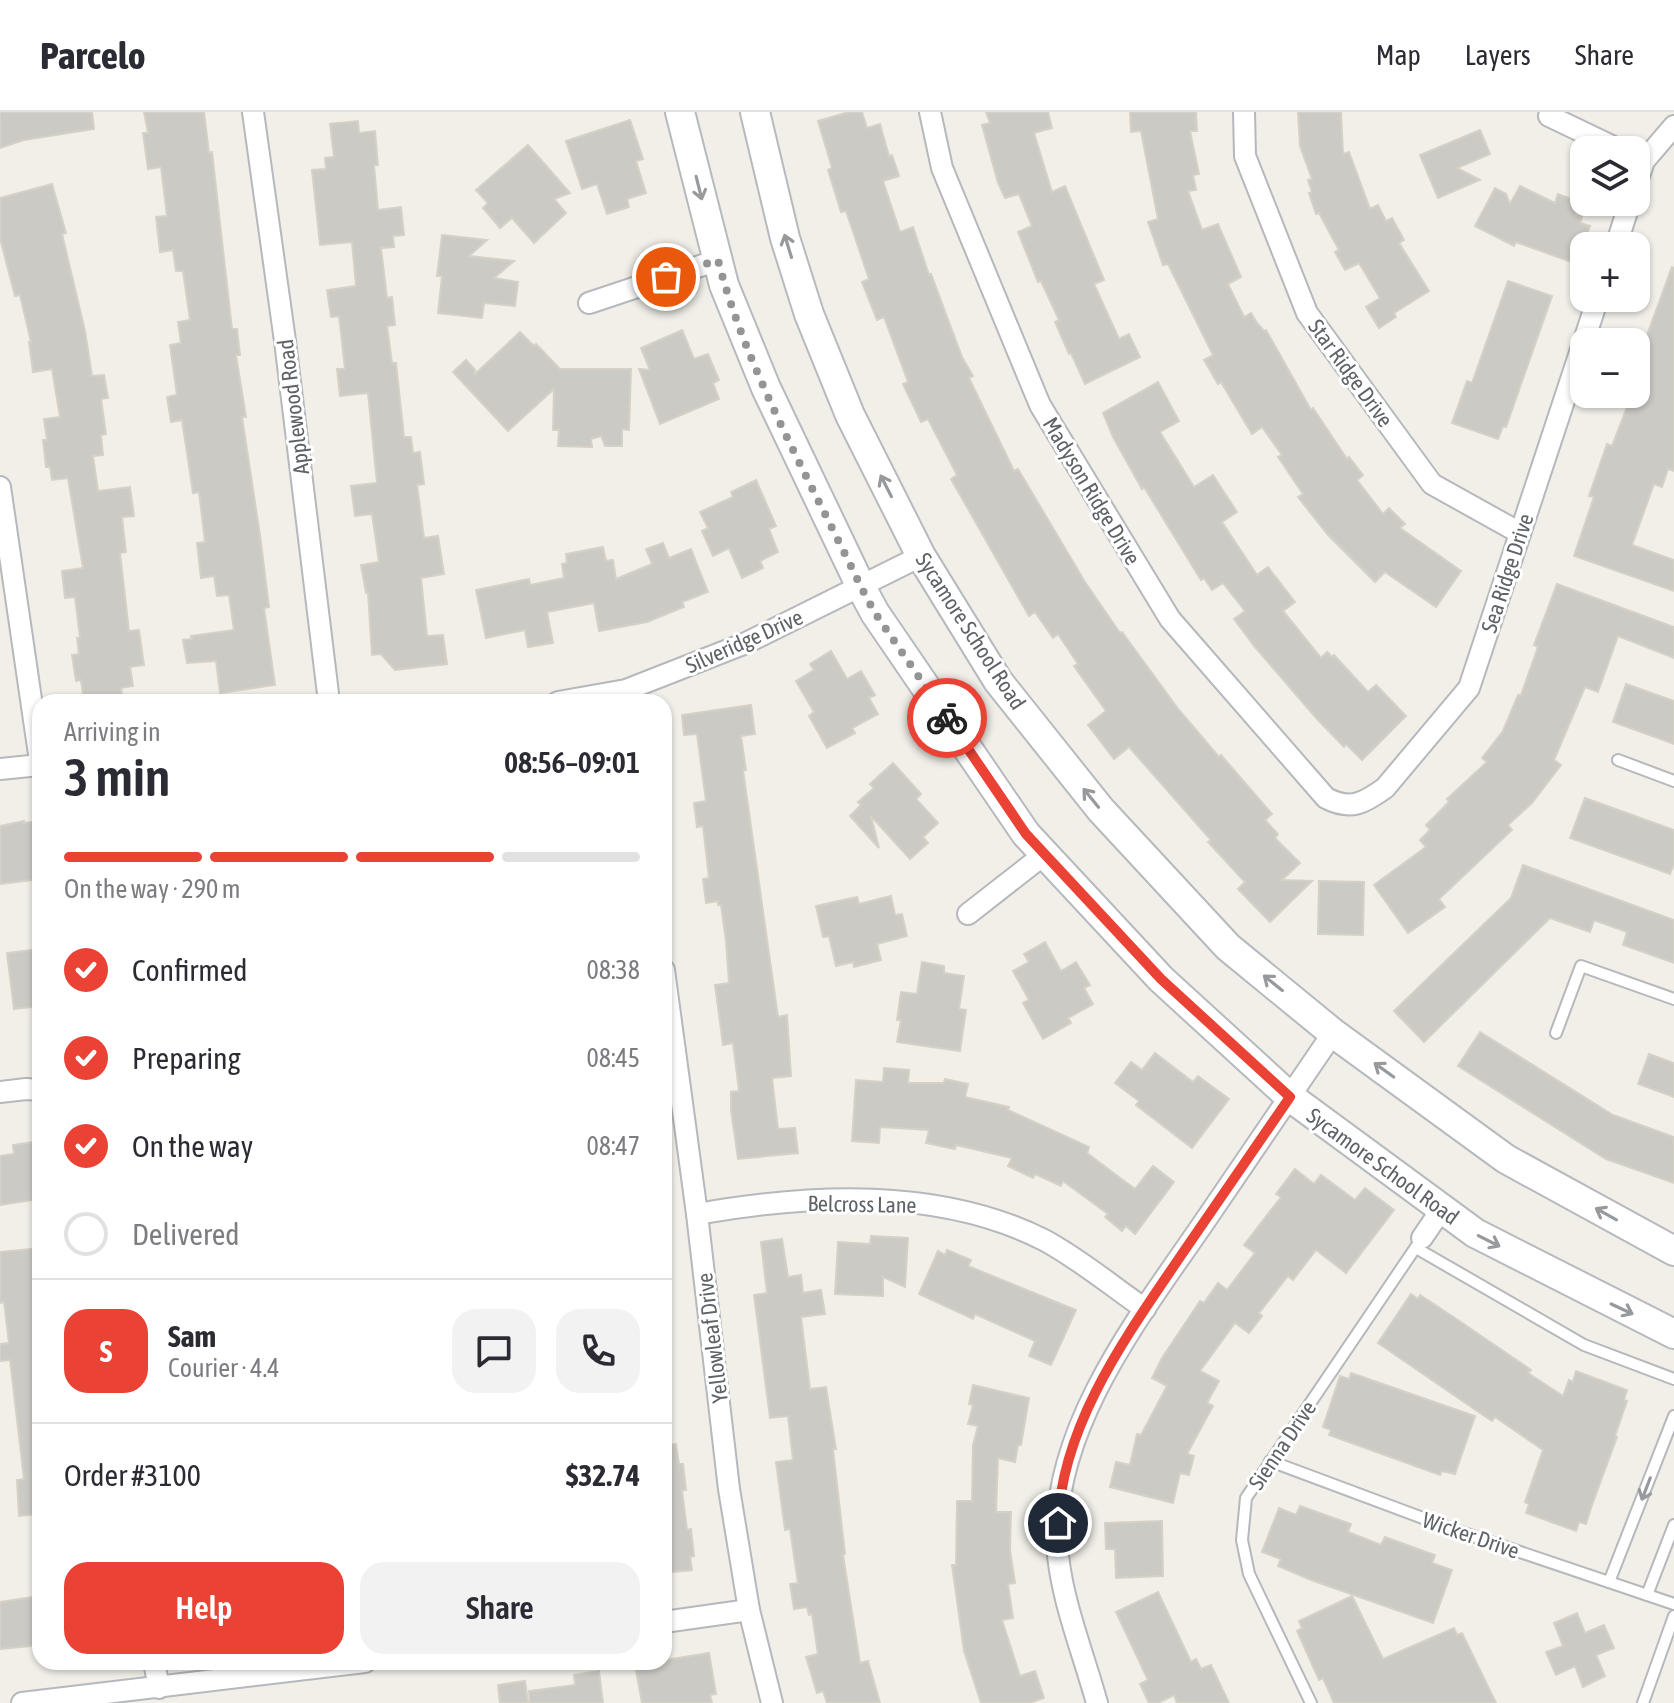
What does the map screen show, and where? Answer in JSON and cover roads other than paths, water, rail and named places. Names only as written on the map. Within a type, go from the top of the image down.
[{"type":"main road","name":"Sycamore School Road","points":[[680,112],[724,285],[766,388],[861,587],[875,613],[1026,834],[1161,979],[1290,1097],[1475,1233],[1674,1334]]},
{"type":"main road","name":"Sycamore School Road","points":[[755,112],[785,238],[809,314],[850,415],[921,556],[998,681],[1101,810],[1228,947],[1333,1033],[1506,1159],[1674,1251]]},
{"type":"street","name":"Applewood Road","points":[[253,112],[285,341],[328,694]]},
{"type":"street","name":"Madyson Ridge Drive","points":[[930,112],[942,168],[1040,405],[1162,606],[1326,798],[1339,804],[1352,805]]},
{"type":"street","name":"Star Ridge Drive","points":[[1244,112],[1245,156],[1307,313],[1432,484],[1520,533]]},
{"type":"street","points":[[1549,116],[1591,136]]},
{"type":"street","points":[[1650,149],[1674,126]]},
{"type":"street","points":[[589,303],[718,260]]},
{"type":"street","name":"Sea Ridge Drive","points":[[1352,805],[1368,800],[1385,788],[1469,688],[1593,312]]},
{"type":"street","points":[[0,487],[32,708]]},
{"type":"street","name":"Silveridge Drive","points":[[631,694],[746,643],[921,556]]},
{"type":"street","points":[[0,769],[32,764]]},
{"type":"street","points":[[968,914],[1046,853]]},
{"type":"street","name":"Yellowleaf Drive","points":[[672,1029],[729,1489],[749,1610],[772,1703]]},
{"type":"street","points":[[1097,1703],[1063,1583],[1057,1544],[1059,1502],[1070,1456],[1086,1415],[1122,1342],[1333,1033]]},
{"type":"street","points":[[0,1092],[32,1089]]},
{"type":"street","name":"Belcross Lane","points":[[697,1214],[759,1203],[882,1200],[944,1207],[995,1220],[1045,1241],[1145,1309]]},
{"type":"street","name":"Sienna Drive","points":[[1419,1243],[1441,1210]]},
{"type":"street","points":[[672,1621],[749,1610]]},
{"type":"street","points":[[156,1670],[159,1688]]},
{"type":"street","points":[[22,1703],[302,1670]]},
{"type":"lane","points":[[1618,760],[1674,781]]},
{"type":"lane","points":[[1556,1033],[1581,966],[1674,999]]},
{"type":"lane","points":[[1419,1243],[1584,1345],[1674,1379]]},
{"type":"lane","name":"Sienna Drive","points":[[1311,1703],[1249,1574],[1242,1540],[1246,1498],[1419,1243]]},
{"type":"lane","points":[[1609,1582],[1674,1416]]},
{"type":"lane","name":"Wicker Drive","points":[[1270,1461],[1455,1530],[1674,1604]]},
{"type":"lane","points":[[1647,1595],[1674,1525]]},
{"type":"lane","points":[[1643,1703],[1674,1616]]}]
